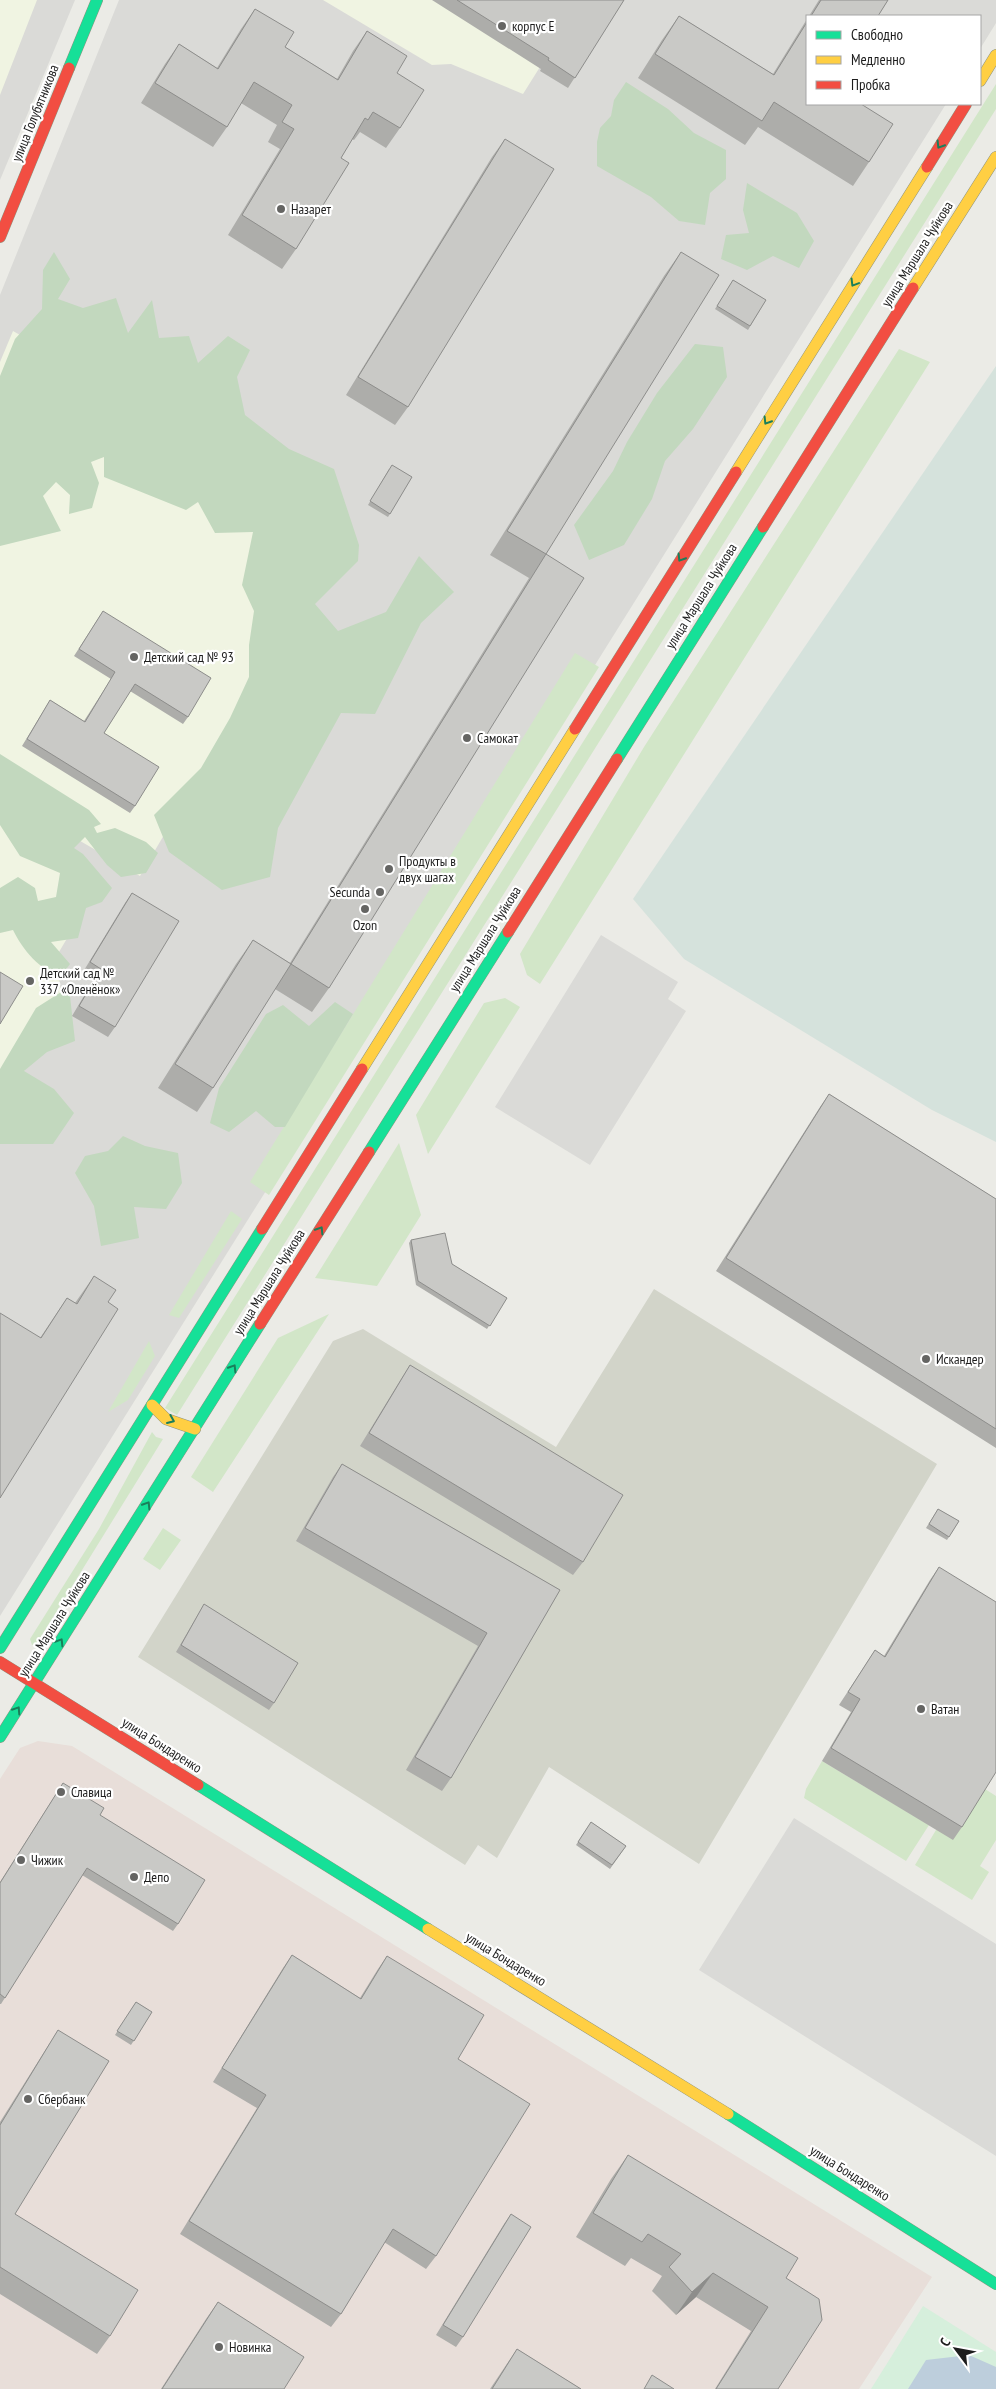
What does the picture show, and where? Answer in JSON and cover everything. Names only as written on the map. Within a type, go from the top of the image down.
[{"type":"main road","name":"улица Голубятникова","points":[[0,237],[97,0]]},
{"type":"main road","points":[[981,79],[996,55]]},
{"type":"main road","points":[[0,1648],[965,105]]},
{"type":"main road","name":"улица Маршала Чуйкова","points":[[0,1737],[996,157]]},
{"type":"main road","points":[[152,1405],[166,1419],[195,1429]]},
{"type":"main road","name":"улица Бондаренко","points":[[0,1662],[488,1966],[594,2029],[996,2284]]},
{"type":"shaded area","points":[[0,0],[75,0],[0,180]]},
{"type":"shaded area","points":[[0,0],[37,0],[0,95]]},
{"type":"shaded area","points":[[119,0],[996,0],[996,23],[981,47],[981,15],[806,15],[806,105],[945,105],[0,1616],[0,295]]},
{"type":"shaded area","points":[[323,0],[582,0],[523,94],[451,64],[432,65]]},
{"type":"shaded area","name":"Детский сад № 93","points":[[13,331],[348,520],[140,876],[0,794],[0,362]]},
{"type":"shaded area","points":[[996,366],[996,1142],[932,1110],[684,959],[633,899]]},
{"type":"shaded area","name":"Детский сад № 337 «Оленёнок»","points":[[0,819],[103,878],[56,957],[63,1006],[0,1111]]},
{"type":"shaded area","points":[[601,935],[678,982],[668,999],[686,1011],[590,1165],[495,1107]]},
{"type":"shaded area","points":[[654,1289],[937,1464],[699,1864],[549,1767],[497,1858],[478,1845],[465,1865],[138,1657],[333,1341],[363,1329],[556,1447]]},
{"type":"shaded area","points":[[38,1741],[72,1746],[932,2277],[859,2389],[0,2389],[0,1779],[20,1748]]},
{"type":"shaded area","points":[[794,1818],[996,1944],[996,2156],[699,1970]]},
{"type":"shaded area","points":[[923,2306],[996,2352],[996,2389],[871,2389]]},
{"type":"green space","points":[[626,82],[668,109],[694,133],[726,150],[726,179],[710,193],[705,225],[679,221],[651,197],[597,166],[597,142],[600,128],[611,116],[614,100]]},
{"type":"green space","points":[[996,84],[996,109],[177,1415],[165,1408]]},
{"type":"green space","points":[[747,183],[797,213],[814,241],[799,268],[773,256],[747,270],[721,259],[726,235],[749,233],[743,210]]},
{"type":"green space","points":[[54,252],[70,279],[58,299],[83,308],[116,298],[128,333],[152,300],[159,338],[189,336],[198,363],[228,336],[250,350],[237,377],[245,415],[289,449],[334,469],[359,545],[358,561],[315,604],[338,631],[386,612],[419,556],[454,592],[421,623],[375,714],[341,713],[278,828],[270,877],[222,890],[169,852],[154,815],[201,768],[230,718],[249,677],[249,645],[254,611],[242,585],[253,532],[215,533],[198,502],[186,510],[104,477],[104,457],[91,462],[99,483],[92,508],[69,514],[70,495],[56,482],[43,496],[61,531],[0,546],[0,376],[15,339],[42,309],[43,270]]},
{"type":"green space","points":[[695,344],[723,347],[727,377],[693,429],[665,461],[652,499],[624,545],[589,560],[574,525],[613,471],[627,442],[657,393]]},
{"type":"green space","points":[[899,349],[930,362],[540,984],[527,975],[520,954],[644,747]]},
{"type":"green space","points":[[575,653],[599,667],[269,1195],[250,1182]]},
{"type":"green space","points":[[0,754],[89,810],[101,824],[94,827],[97,833],[115,828],[146,842],[158,853],[146,873],[121,877],[107,865],[85,837],[74,848],[83,854],[112,888],[102,902],[86,908],[78,938],[51,942],[70,964],[61,976],[46,969],[32,958],[13,930],[0,933],[0,888],[18,877],[35,888],[38,901],[56,897],[60,873],[20,856],[0,825]]},
{"type":"green space","points":[[69,987],[75,1041],[47,1052],[24,1071],[54,1089],[74,1113],[53,1144],[0,1144],[0,1069],[36,1008]]},
{"type":"green space","points":[[505,998],[520,1007],[428,1154],[416,1115],[484,1003]]},
{"type":"green space","points":[[335,1002],[353,1014],[285,1127],[275,1127],[256,1111],[229,1132],[210,1123],[219,1088],[266,1014],[283,1005],[309,1026]]},
{"type":"green space","points":[[123,1136],[145,1146],[178,1153],[182,1183],[166,1209],[134,1207],[139,1238],[101,1246],[94,1206],[75,1173],[85,1156],[108,1151]]},
{"type":"green space","points":[[399,1143],[421,1215],[377,1286],[315,1278]]},
{"type":"green space","points":[[231,1211],[242,1219],[179,1318],[169,1315]]},
{"type":"green space","points":[[329,1314],[213,1492],[191,1477],[278,1338]]},
{"type":"green space","points":[[149,1341],[155,1356],[128,1400],[108,1412]]},
{"type":"green space","points":[[152,1432],[156,1437],[163,1439],[37,1643],[32,1645],[30,1639],[99,1529]]},
{"type":"green space","points":[[163,1528],[181,1540],[160,1570],[143,1559]]},
{"type":"green space","points":[[822,1761],[929,1825],[906,1861],[804,1798],[806,1789]]},
{"type":"green space","points":[[985,1789],[996,1796],[996,1840],[980,1866],[989,1872],[972,1900],[915,1865],[936,1830]]},
{"type":"water","points":[[969,2355],[996,2367],[996,2389],[908,2389],[926,2360]]},
{"type":"building","points":[[457,0],[624,0],[575,78],[548,60],[549,58]]},
{"type":"building","points":[[821,0],[888,0],[879,15],[812,15]]},
{"type":"building","points":[[255,9],[294,32],[285,47],[338,80],[367,31],[407,56],[397,73],[424,90],[400,128],[373,112],[368,120],[365,118],[341,158],[349,163],[296,249],[242,215],[294,129],[282,122],[292,105],[254,82],[227,127],[155,83],[179,44],[218,69]]},
{"type":"building","points":[[679,16],[774,75],[806,24],[806,105],[863,105],[893,124],[869,162],[774,102],[762,121],[655,54]]},
{"type":"building","points":[[505,139],[554,169],[408,407],[358,377]]},
{"type":"building","points":[[681,252],[719,275],[546,554],[507,531]]},
{"type":"building","points":[[733,280],[766,300],[750,326],[717,306]]},
{"type":"building","points":[[392,465],[412,477],[390,514],[370,501]]},
{"type":"building","points":[[546,554],[584,578],[329,988],[291,964]]},
{"type":"building","points":[[103,611],[211,678],[188,717],[135,684],[104,733],[159,767],[135,806],[27,739],[50,700],[85,722],[115,672],[79,649]]},
{"type":"building","points":[[132,893],[179,921],[115,1027],[79,1006],[101,969],[90,962]]},
{"type":"building","points":[[253,940],[291,964],[213,1088],[175,1064]]},
{"type":"building","points":[[0,972],[23,986],[0,1024]]},
{"type":"building","name":"Искандер","points":[[829,1094],[996,1199],[996,1429],[726,1258]]},
{"type":"building","points":[[445,1233],[452,1264],[507,1298],[490,1326],[418,1281],[411,1240]]},
{"type":"building","points":[[94,1276],[116,1290],[108,1302],[118,1309],[0,1498],[0,1313],[41,1338],[67,1298],[77,1304]]},
{"type":"building","points":[[410,1365],[623,1495],[583,1562],[369,1433]]},
{"type":"building","points":[[342,1464],[560,1590],[451,1778],[415,1757],[487,1633],[305,1528]]},
{"type":"building","points":[[938,1509],[959,1521],[949,1537],[929,1524]]},
{"type":"building","name":"Ватан","points":[[939,1567],[996,1602],[996,1772],[962,1827],[831,1748],[860,1699],[848,1692],[875,1650],[885,1657]]},
{"type":"building","points":[[204,1604],[298,1663],[274,1703],[181,1645]]},
{"type":"building","points":[[63,1783],[104,1808],[100,1815],[205,1880],[178,1924],[87,1868],[5,1998],[0,1994],[0,1883]]},
{"type":"building","points":[[591,1822],[626,1846],[612,1865],[578,1842]]},
{"type":"building","points":[[292,1955],[361,1999],[387,1956],[484,2015],[458,2059],[530,2104],[436,2256],[393,2229],[341,2314],[189,2221],[266,2095],[222,2068]]},
{"type":"building","points":[[136,2002],[152,2012],[134,2041],[117,2031]]},
{"type":"building","points":[[58,2030],[109,2061],[15,2214],[138,2290],[110,2336],[0,2267],[0,2125]]},
{"type":"building","points":[[628,2155],[798,2258],[786,2278],[819,2299],[822,2320],[778,2389],[716,2389],[768,2307],[713,2273],[692,2292],[669,2267],[681,2254],[648,2234],[642,2242],[593,2213]]},
{"type":"building","points":[[511,2214],[531,2227],[463,2337],[443,2325]]},
{"type":"building","name":"Новинка","points":[[218,2302],[304,2357],[284,2389],[162,2389]]},
{"type":"building","points":[[517,2349],[581,2389],[492,2389]]},
{"type":"building","points":[[652,2375],[674,2389],[644,2389]]},
{"type":"traffic: fast","points":[[69,68],[97,0]]},
{"type":"traffic: fast","points":[[617,759],[763,527]]},
{"type":"traffic: fast","points":[[369,1152],[508,932]]},
{"type":"traffic: fast","points":[[0,1648],[262,1229]]},
{"type":"traffic: fast","points":[[0,1737],[260,1324]]},
{"type":"traffic: fast","points":[[198,1785],[428,1929]]},
{"type":"traffic: fast","points":[[728,2114],[996,2284]]},
{"type":"traffic: slow","points":[[981,79],[996,55]]},
{"type":"traffic: slow","points":[[913,288],[996,157]]},
{"type":"traffic: slow","points":[[736,472],[927,167]]},
{"type":"traffic: slow","points":[[362,1069],[575,729]]},
{"type":"traffic: slow","points":[[152,1405],[166,1419],[195,1429]]},
{"type":"traffic: slow","points":[[428,1929],[728,2114]]},
{"type":"traffic: jam","points":[[0,237],[69,68]]},
{"type":"traffic: jam","points":[[927,167],[965,105]]},
{"type":"traffic: jam","points":[[763,527],[913,288]]},
{"type":"traffic: jam","points":[[575,729],[736,472]]},
{"type":"traffic: jam","points":[[508,932],[617,759]]},
{"type":"traffic: jam","points":[[262,1229],[362,1069]]},
{"type":"traffic: jam","points":[[260,1324],[369,1152]]},
{"type":"traffic: jam","points":[[0,1662],[198,1785]]},
{"type":"place","name":"корпус Е","points":[[502,26]]},
{"type":"place","name":"Назарет","points":[[281,209]]},
{"type":"place","name":"Детский сад № 93","points":[[134,657]]},
{"type":"place","name":"Самокат","points":[[467,738]]},
{"type":"place","name":"Продукты в двух шагах","points":[[389,869]]},
{"type":"place","name":"Secunda","points":[[380,892]]},
{"type":"place","name":"Ozon","points":[[365,909]]},
{"type":"place","name":"Детский сад № 337 «Оленёнок»","points":[[30,981]]},
{"type":"place","name":"Искандер","points":[[926,1359]]},
{"type":"place","name":"Ватан","points":[[921,1709]]},
{"type":"place","name":"Славица","points":[[61,1792]]},
{"type":"place","name":"Чижик","points":[[21,1860]]},
{"type":"place","name":"Депо","points":[[134,1877]]},
{"type":"place","name":"Сбербанк","points":[[28,2099]]},
{"type":"place","name":"Новинка","points":[[219,2347]]}]
